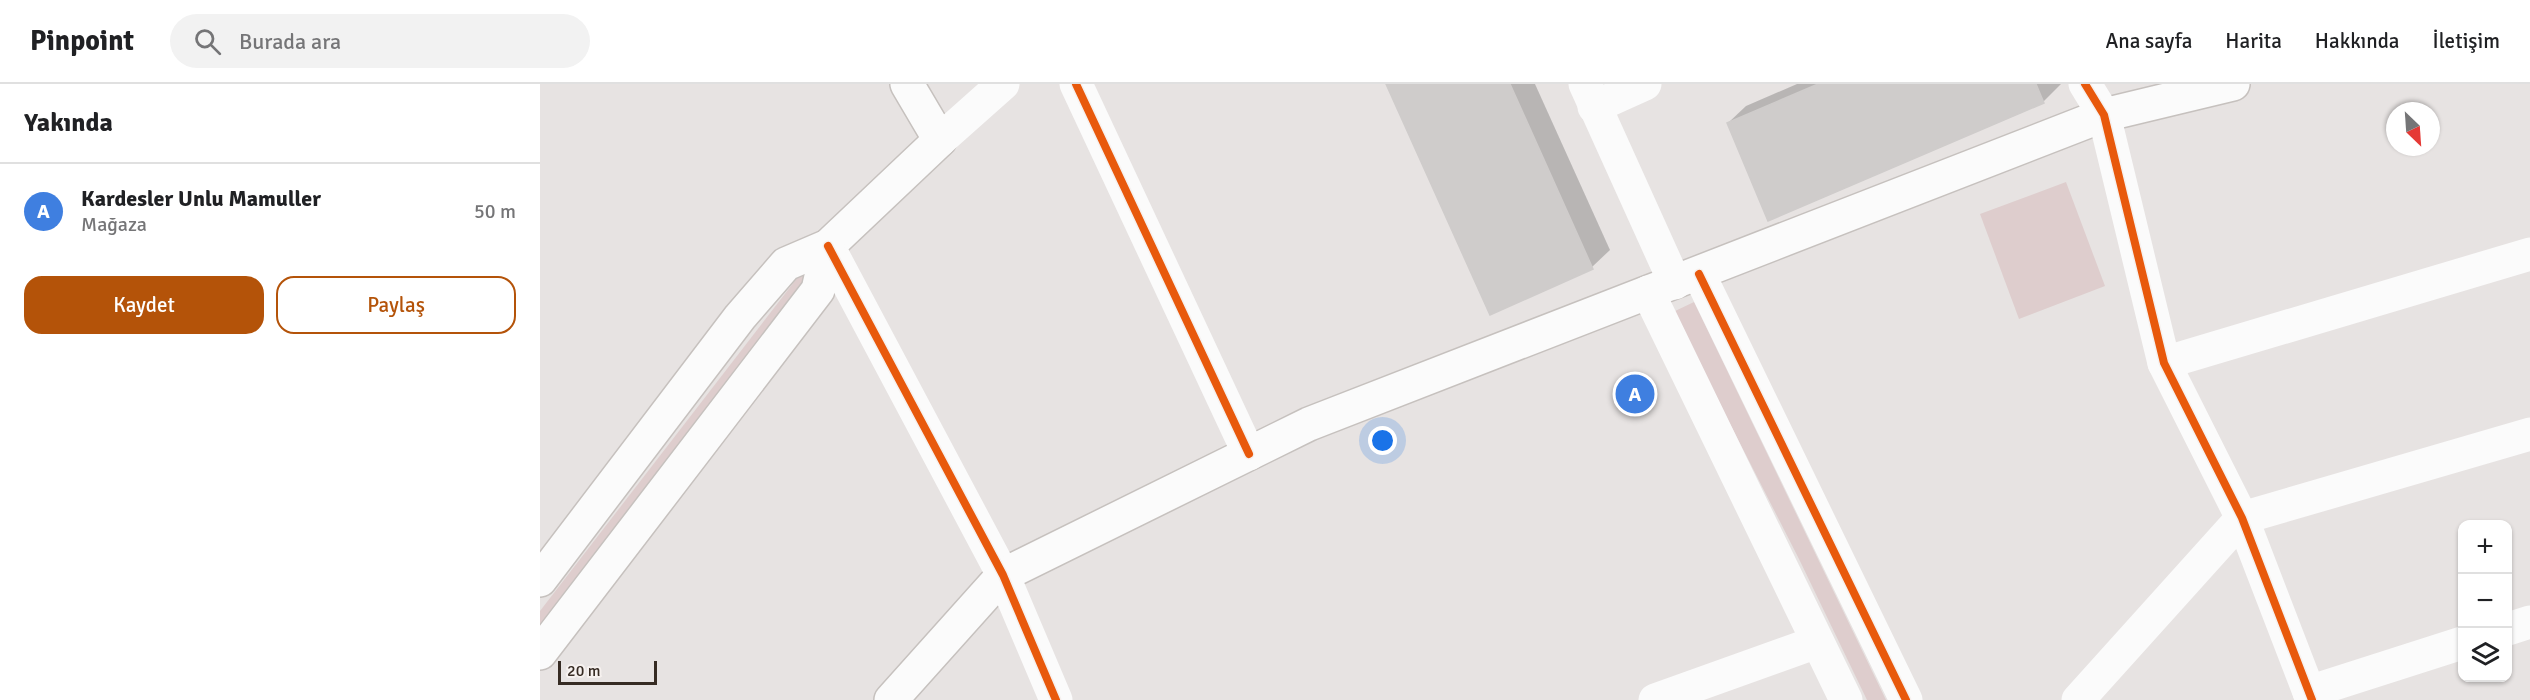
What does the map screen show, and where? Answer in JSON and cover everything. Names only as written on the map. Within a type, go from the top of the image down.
[{"type":"street","points":[[907,84],[940,140]]},
{"type":"street","points":[[540,580],[740,317],[786,264],[828,246],[1003,84]]},
{"type":"street","points":[[1076,84],[1249,454]]},
{"type":"street","points":[[1645,84],[1590,96],[1674,283],[1838,693]]},
{"type":"street","points":[[2085,84],[2104,115],[2164,363],[2242,518],[2310,696],[2458,645]]},
{"type":"street","points":[[891,700],[1003,575],[1309,424],[2104,115],[2233,84]]},
{"type":"street","points":[[828,246],[1003,575],[1056,700]]},
{"type":"street","points":[[540,653],[818,290],[828,246]]},
{"type":"street","points":[[2164,363],[2530,254]]},
{"type":"street","points":[[1674,283],[1906,700]]},
{"type":"street","points":[[2078,700],[2242,518],[2530,434]]},
{"type":"street","points":[[2511,628],[2530,622]]},
{"type":"street","points":[[1655,700],[1817,642]]},
{"type":"shaded area","points":[[2066,182],[2105,286],[2019,319],[1980,214]]},
{"type":"shaded area","points":[[801,273],[810,280],[540,625],[540,611]]},
{"type":"shaded area","points":[[1694,302],[1886,700],[1867,700],[1799,559],[1673,312]]},
{"type":"building","points":[[1386,84],[1510,84],[1593,269],[1490,315]]},
{"type":"building","points":[[1818,84],[2036,84],[2044,103],[1768,221],[1727,123]]},
{"type":"cycle path","points":[[1076,84],[1249,454]]},
{"type":"cycle path","points":[[2085,84],[2104,115],[2164,363],[2242,518],[2312,700]]},
{"type":"cycle path","points":[[828,246],[1003,575],[1056,700]]},
{"type":"cycle path","points":[[1699,274],[1906,700]]},
{"type":"place","name":"Kardesler Unlu Mamuller","points":[[1635,394]]}]
